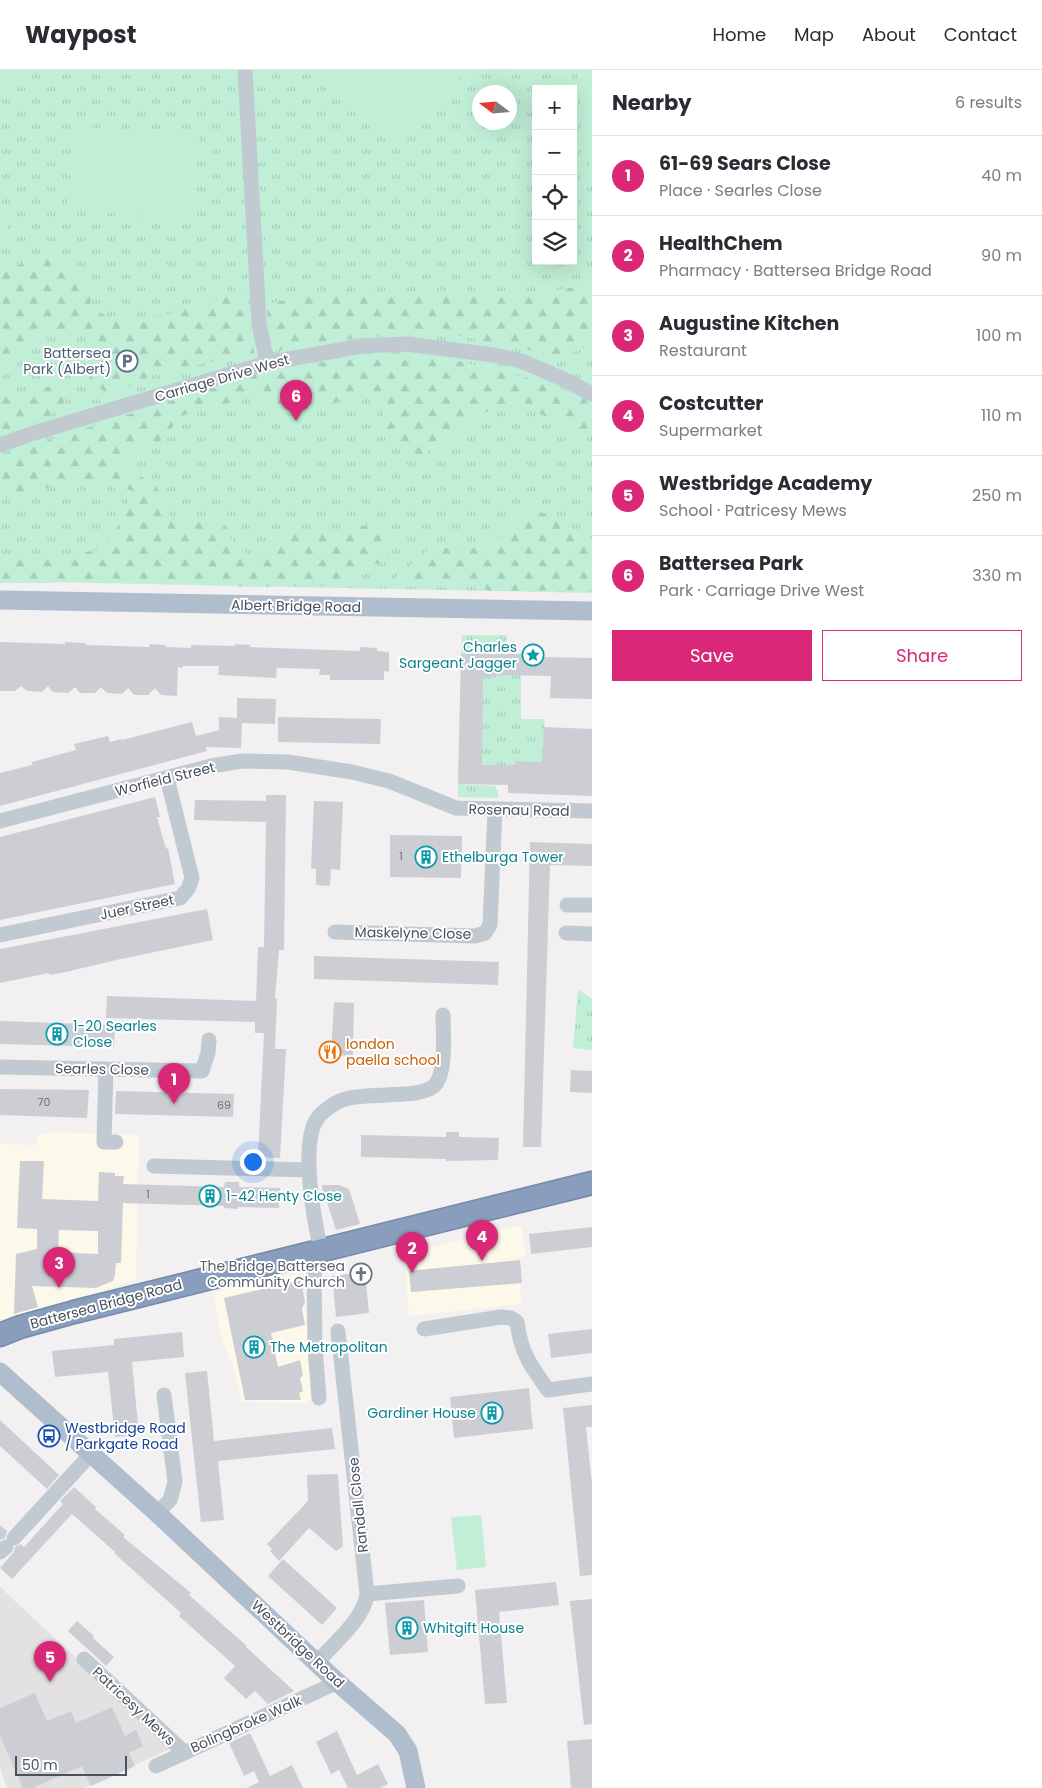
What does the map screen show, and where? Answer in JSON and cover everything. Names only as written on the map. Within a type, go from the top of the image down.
[{"type":"highway","name":"Battersea Bridge Road","points":[[0,1335],[47,1319],[592,1183]]},
{"type":"main road","name":"Albert Bridge Road","points":[[0,600],[592,611]]},
{"type":"main road","name":"Westbridge Road","points":[[0,1373],[158,1513],[336,1681],[397,1734],[408,1751],[416,1788]]},
{"type":"street","points":[[245,70],[260,323],[267,363]]},
{"type":"street","name":"Carriage Drive West","points":[[0,445],[267,363],[362,346],[406,344],[494,354],[521,361],[592,394]]},
{"type":"street","name":"Worfield Street","points":[[0,821],[211,766],[242,761],[288,762],[334,769]]},
{"type":"street","name":"Rosenau Road","points":[[334,769],[389,781],[456,808],[592,811]]},
{"type":"street","name":"Juer Street","points":[[0,935],[180,898],[188,889],[192,878],[167,778]]},
{"type":"street","name":"Maskelyne Close","points":[[335,932],[475,936],[485,933],[490,925],[495,810]]},
{"type":"street","points":[[567,905],[592,905]]},
{"type":"street","points":[[566,934],[592,934]]},
{"type":"street","points":[[319,1398],[315,1348],[314,1265],[316,1251],[308,1170],[312,1130],[317,1118],[335,1104],[348,1098],[419,1092],[433,1086],[440,1076],[442,1067],[443,1015]]},
{"type":"street","name":"Searles Close","points":[[0,1067],[202,1071],[208,1053],[209,1040]]},
{"type":"street","points":[[106,1069],[104,1142],[116,1142]]},
{"type":"street","points":[[154,1166],[308,1170]]},
{"type":"street","points":[[424,1329],[501,1317],[511,1318],[517,1322],[519,1337],[528,1362],[548,1390],[592,1384]]},
{"type":"street","name":"Randall Close","points":[[317,1662],[361,1612],[367,1602],[338,1331]]},
{"type":"street","points":[[158,1513],[170,1500],[175,1482],[164,1395]]},
{"type":"street","points":[[7,1545],[91,1454]]},
{"type":"street","points":[[367,1594],[458,1586]]},
{"type":"street","name":"Patricesy Mews","points":[[84,1659],[184,1752]]},
{"type":"street","name":"Bolingbroke Walk","points":[[156,1766],[329,1686],[336,1681]]},
{"type":"shaded area","points":[[48,1132],[139,1135],[136,1280],[47,1308],[0,1320],[0,1144],[37,1145],[37,1136]]},
{"type":"shaded area","points":[[522,1226],[526,1255],[517,1258],[522,1304],[409,1316],[404,1254],[506,1228]]},
{"type":"shaded area","name":"The Metropolitan","points":[[298,1273],[301,1274],[305,1305],[311,1384],[310,1403],[242,1402],[233,1367],[218,1325],[219,1319],[213,1297],[214,1292]]},
{"type":"shaded area","points":[[0,1587],[172,1748],[84,1788],[7,1788],[0,1767]]},
{"type":"green space","points":[[0,70],[592,70],[592,593],[0,581]]},
{"type":"green space","points":[[0,70],[24,70],[0,94]]},
{"type":"green space","points":[[305,70],[465,70],[398,149]]},
{"type":"green space","points":[[576,70],[592,70],[592,182]]},
{"type":"green space","points":[[75,126],[199,138],[190,221],[67,208]]},
{"type":"green space","points":[[0,209],[8,213],[11,221],[0,239]]},
{"type":"green space","points":[[46,251],[92,288],[90,306],[114,321],[166,315],[246,290],[254,353],[161,372],[108,395],[89,379],[97,364],[92,341],[72,330],[39,336],[10,353],[1,382],[11,402],[55,384],[66,394],[59,411],[12,432],[0,430],[0,273],[2,274]]},
{"type":"green space","points":[[592,284],[592,345],[569,353],[553,355],[441,332],[300,344],[273,352],[267,321],[268,304],[332,290],[415,292],[515,298]]},
{"type":"green space","points":[[445,358],[538,382],[575,394],[592,402],[592,437],[520,405],[488,411],[418,459],[379,429],[386,396],[343,399],[303,416],[257,397],[240,400],[180,416],[163,440],[133,451],[125,466],[157,487],[165,510],[175,520],[202,517],[226,526],[233,542],[251,558],[270,543],[288,535],[327,532],[384,523],[389,560],[368,566],[345,585],[248,587],[104,578],[47,583],[0,583],[0,554],[62,556],[98,550],[116,530],[133,491],[103,482],[62,484],[0,499],[0,456],[257,373],[340,360]]},
{"type":"green space","points":[[528,508],[553,516],[578,532],[592,538],[592,590],[490,591],[464,582],[390,582],[432,546],[466,551],[501,537]]},
{"type":"green space","points":[[462,635],[507,635],[505,675],[521,675],[521,719],[545,719],[543,740],[592,764],[515,761],[514,777],[492,765],[472,765],[473,687],[496,655],[461,654]]},
{"type":"green space","points":[[458,784],[496,786],[498,798],[458,797]]},
{"type":"green space","points":[[578,989],[592,999],[592,1050],[573,1048]]},
{"type":"green space","points":[[481,1515],[486,1567],[457,1570],[451,1517]]},
{"type":"building","points":[[0,642],[65,644],[65,642],[86,643],[86,645],[149,647],[150,644],[191,648],[191,645],[235,646],[235,644],[250,645],[250,647],[360,651],[360,647],[377,648],[377,651],[389,652],[389,672],[384,671],[384,680],[330,680],[330,675],[319,675],[320,669],[277,668],[276,678],[218,675],[219,666],[183,666],[183,668],[178,667],[177,696],[161,695],[155,688],[148,695],[134,695],[128,688],[122,694],[107,693],[101,687],[95,693],[80,693],[75,687],[68,693],[53,692],[48,686],[42,692],[27,691],[21,686],[15,691],[0,691]]},
{"type":"building","points":[[461,654],[522,654],[539,655],[538,657],[592,658],[592,699],[550,698],[551,676],[496,675],[496,677],[483,677],[482,765],[515,765],[515,761],[542,762],[544,727],[592,729],[592,796],[508,793],[508,785],[458,784]]},
{"type":"building","points":[[237,698],[276,699],[275,724],[242,723],[241,748],[206,747],[207,751],[0,806],[0,773],[32,765],[32,762],[76,750],[74,744],[108,736],[110,742],[122,740],[192,722],[196,736],[219,730],[219,717],[237,718]]},
{"type":"building","points":[[278,717],[381,719],[380,744],[278,742]]},
{"type":"building","points":[[266,795],[286,795],[284,950],[279,950],[275,998],[277,999],[275,1049],[286,1049],[280,1158],[258,1157],[264,1033],[255,1033],[255,1022],[106,1018],[107,996],[256,1001],[258,947],[264,947],[266,822],[194,820],[195,800],[266,801]]},
{"type":"building","points":[[155,797],[160,817],[157,817],[166,849],[168,848],[175,884],[0,920],[0,837]]},
{"type":"building","points":[[314,801],[343,802],[340,870],[331,869],[330,886],[316,885],[316,869],[311,868]]},
{"type":"building","name":"Ethelburga Tower","points":[[390,835],[462,836],[461,878],[390,877]]},
{"type":"building","points":[[530,842],[592,844],[592,866],[550,865],[541,1147],[523,1147]]},
{"type":"building","points":[[207,909],[213,940],[66,972],[49,975],[49,973],[0,983],[0,949]]},
{"type":"building","points":[[314,956],[499,962],[498,985],[314,979]]},
{"type":"building","points":[[334,1002],[354,1003],[353,1056],[331,1055]]},
{"type":"building","name":"1-20 Searles Close","points":[[0,1021],[115,1025],[114,1047],[0,1044]]},
{"type":"building","points":[[571,1070],[592,1071],[592,1093],[570,1092]]},
{"type":"building","points":[[0,1089],[89,1090],[87,1118],[0,1115]]},
{"type":"building","points":[[116,1091],[234,1094],[233,1117],[115,1114]]},
{"type":"building","points":[[446,1132],[459,1132],[459,1137],[499,1138],[498,1160],[446,1161],[446,1159],[361,1157],[361,1135],[446,1137]]},
{"type":"building","points":[[20,1161],[44,1161],[42,1199],[98,1201],[99,1172],[115,1173],[115,1176],[124,1176],[123,1184],[224,1187],[225,1182],[239,1182],[239,1187],[280,1188],[279,1208],[238,1207],[238,1209],[224,1208],[224,1206],[123,1203],[121,1263],[116,1263],[113,1281],[96,1288],[32,1286],[38,1307],[14,1314],[16,1254],[37,1249],[37,1229],[17,1228]],"holes":[[[59,1230],[98,1231],[98,1254],[58,1252]]]},
{"type":"building","points":[[322,1185],[339,1185],[349,1189],[360,1224],[336,1230],[327,1202],[323,1201]]},
{"type":"building","points":[[592,1227],[592,1247],[531,1254],[529,1234]]},
{"type":"building","points":[[520,1260],[522,1283],[411,1292],[409,1271]]},
{"type":"building","points":[[365,1272],[369,1313],[336,1317],[332,1276]]},
{"type":"building","name":"The Metropolitan","points":[[301,1280],[305,1302],[302,1309],[305,1325],[271,1333],[278,1367],[300,1360],[303,1376],[300,1378],[303,1391],[299,1393],[301,1400],[245,1400],[224,1298]]},
{"type":"building","points":[[592,1329],[592,1353],[551,1358],[548,1334]]},
{"type":"building","points":[[182,1332],[184,1357],[132,1362],[139,1435],[115,1437],[108,1372],[55,1377],[52,1351],[114,1345],[114,1339]]},
{"type":"building","points":[[207,1371],[214,1441],[332,1428],[335,1449],[218,1461],[224,1520],[201,1522],[185,1373]]},
{"type":"building","name":"Gardiner House","points":[[529,1388],[533,1429],[454,1438],[450,1397]]},
{"type":"building","points":[[592,1405],[592,1427],[586,1427],[592,1484],[592,1575],[580,1576],[563,1408]]},
{"type":"building","points":[[0,1420],[59,1475],[47,1489],[0,1446]]},
{"type":"building","points":[[338,1474],[343,1546],[336,1551],[309,1528],[279,1561],[270,1551],[272,1549],[267,1544],[308,1501],[307,1475]]},
{"type":"building","points":[[74,1487],[96,1507],[95,1509],[125,1535],[123,1537],[191,1593],[189,1595],[294,1691],[268,1704],[255,1691],[246,1699],[224,1678],[235,1666],[179,1616],[181,1613],[72,1514],[12,1579],[0,1568],[13,1553],[15,1547],[21,1544],[24,1547],[63,1504],[60,1501]]},
{"type":"building","points":[[0,1525],[7,1531],[5,1538],[0,1540]]},
{"type":"building","points":[[283,1559],[337,1608],[322,1625],[268,1576]]},
{"type":"building","points":[[556,1582],[559,1605],[499,1612],[507,1703],[485,1704],[475,1590]]},
{"type":"building","points":[[592,1599],[592,1724],[584,1725],[570,1601]]},
{"type":"building","name":"Whitgift House","points":[[424,1600],[428,1652],[390,1655],[385,1603]]},
{"type":"building","points":[[77,1621],[114,1657],[106,1666],[68,1631]]},
{"type":"building","points":[[35,1693],[47,1721],[71,1711],[76,1723],[112,1707],[125,1736],[136,1730],[143,1746],[129,1753],[135,1766],[91,1786],[82,1766],[33,1788],[23,1788],[0,1736],[0,1708]]},
{"type":"building","points":[[337,1731],[357,1775],[378,1764],[388,1784],[380,1788],[348,1788],[339,1770],[331,1774],[316,1742]]},
{"type":"building","points":[[250,1733],[270,1776],[292,1765],[303,1788],[246,1788],[259,1782],[254,1771],[244,1776],[229,1743]]},
{"type":"building","points":[[592,1739],[592,1788],[571,1788],[567,1741]]},
{"type":"place","name":"Battersea Park (Albert)","points":[[127,361]]},
{"type":"place","name":"Battersea Park","points":[[296,421]]},
{"type":"place","name":"Charles Sargeant Jagger","points":[[533,655]]},
{"type":"place","name":"Ethelburga Tower","points":[[426,857]]},
{"type":"place","name":"1-20 Searles Close","points":[[57,1034]]},
{"type":"place","name":"london paella school","points":[[330,1052]]},
{"type":"place","name":"61-69 Sears Close","points":[[174,1104]]},
{"type":"place","name":"1-42 Henty Close","points":[[210,1196]]},
{"type":"place","name":"Costcutter","points":[[482,1261]]},
{"type":"place","name":"HealthChem","points":[[412,1273]]},
{"type":"place","name":"The Bridge Battersea Community Church","points":[[361,1274]]},
{"type":"place","name":"Augustine Kitchen","points":[[59,1288]]},
{"type":"place","name":"The Metropolitan","points":[[254,1347]]},
{"type":"place","name":"Gardiner House","points":[[492,1413]]},
{"type":"place","name":"Westbridge Road / Parkgate Road","points":[[49,1436]]},
{"type":"place","name":"Whitgift House","points":[[407,1628]]},
{"type":"place","name":"Westbridge Academy","points":[[50,1682]]}]
